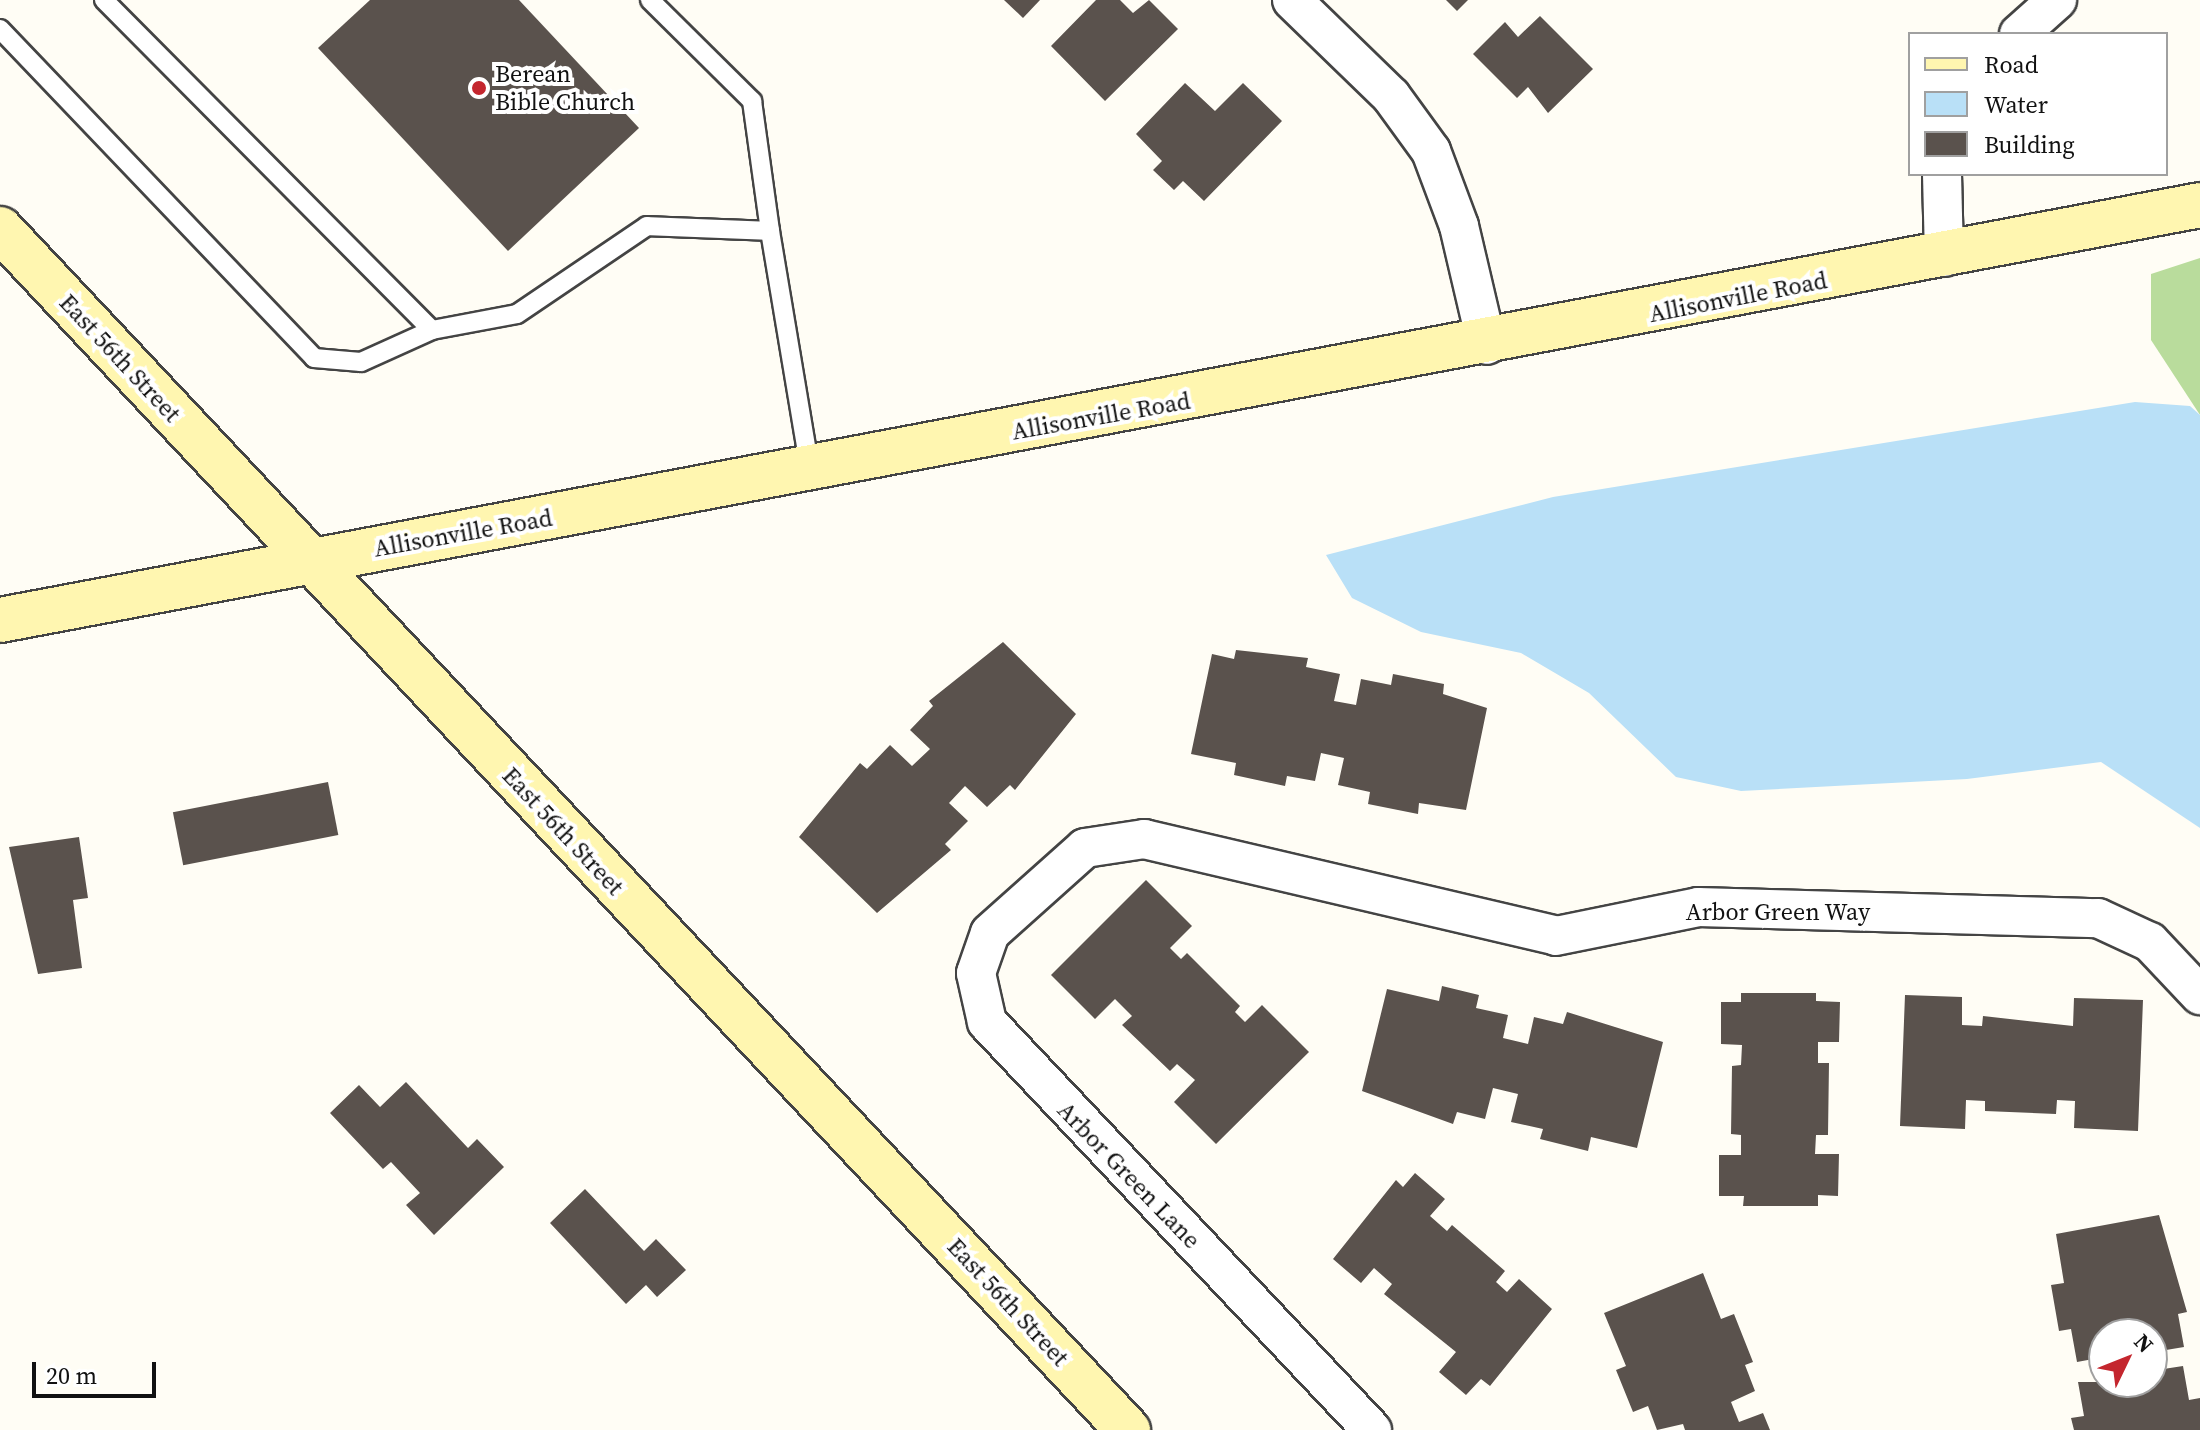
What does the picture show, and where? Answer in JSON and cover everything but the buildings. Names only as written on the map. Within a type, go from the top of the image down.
[{"type":"main road","name":"Allisonville Road","points":[[0,620],[1487,345],[2200,205]]},
{"type":"main road","name":"East 56th Street","points":[[0,229],[307,561],[1128,1430]]},
{"type":"street","points":[[1292,0],[1391,96],[1431,151],[1459,226],[1487,345]]},
{"type":"street","points":[[2021,32],[2057,0]]},
{"type":"street","points":[[1942,176],[1944,257]]},
{"type":"street","name":"Arbor Green Way","points":[[1026,899],[1085,848],[1144,839],[1556,936],[1698,907],[2075,915],[2110,921],[2150,942],[2200,995]]},
{"type":"street","name":"Arbor Green Lane","points":[[1026,899],[990,933],[976,973],[992,1031],[1372,1430]]},
{"type":"lane","points":[[104,0],[432,330]]},
{"type":"lane","points":[[650,0],[752,101],[770,231],[810,469]]},
{"type":"lane","points":[[0,29],[314,358],[361,362],[432,330],[517,314],[647,226],[770,231]]},
{"type":"green space","points":[[2200,258],[2200,415],[2151,340],[2151,274]]},
{"type":"water","points":[[2135,402],[2190,406],[2200,415],[2200,828],[2101,762],[1967,779],[1741,791],[1676,777],[1589,693],[1521,653],[1421,632],[1352,598],[1326,555],[1553,497]]},
{"type":"place","name":"Berean Bible Church","points":[[479,88]]}]
